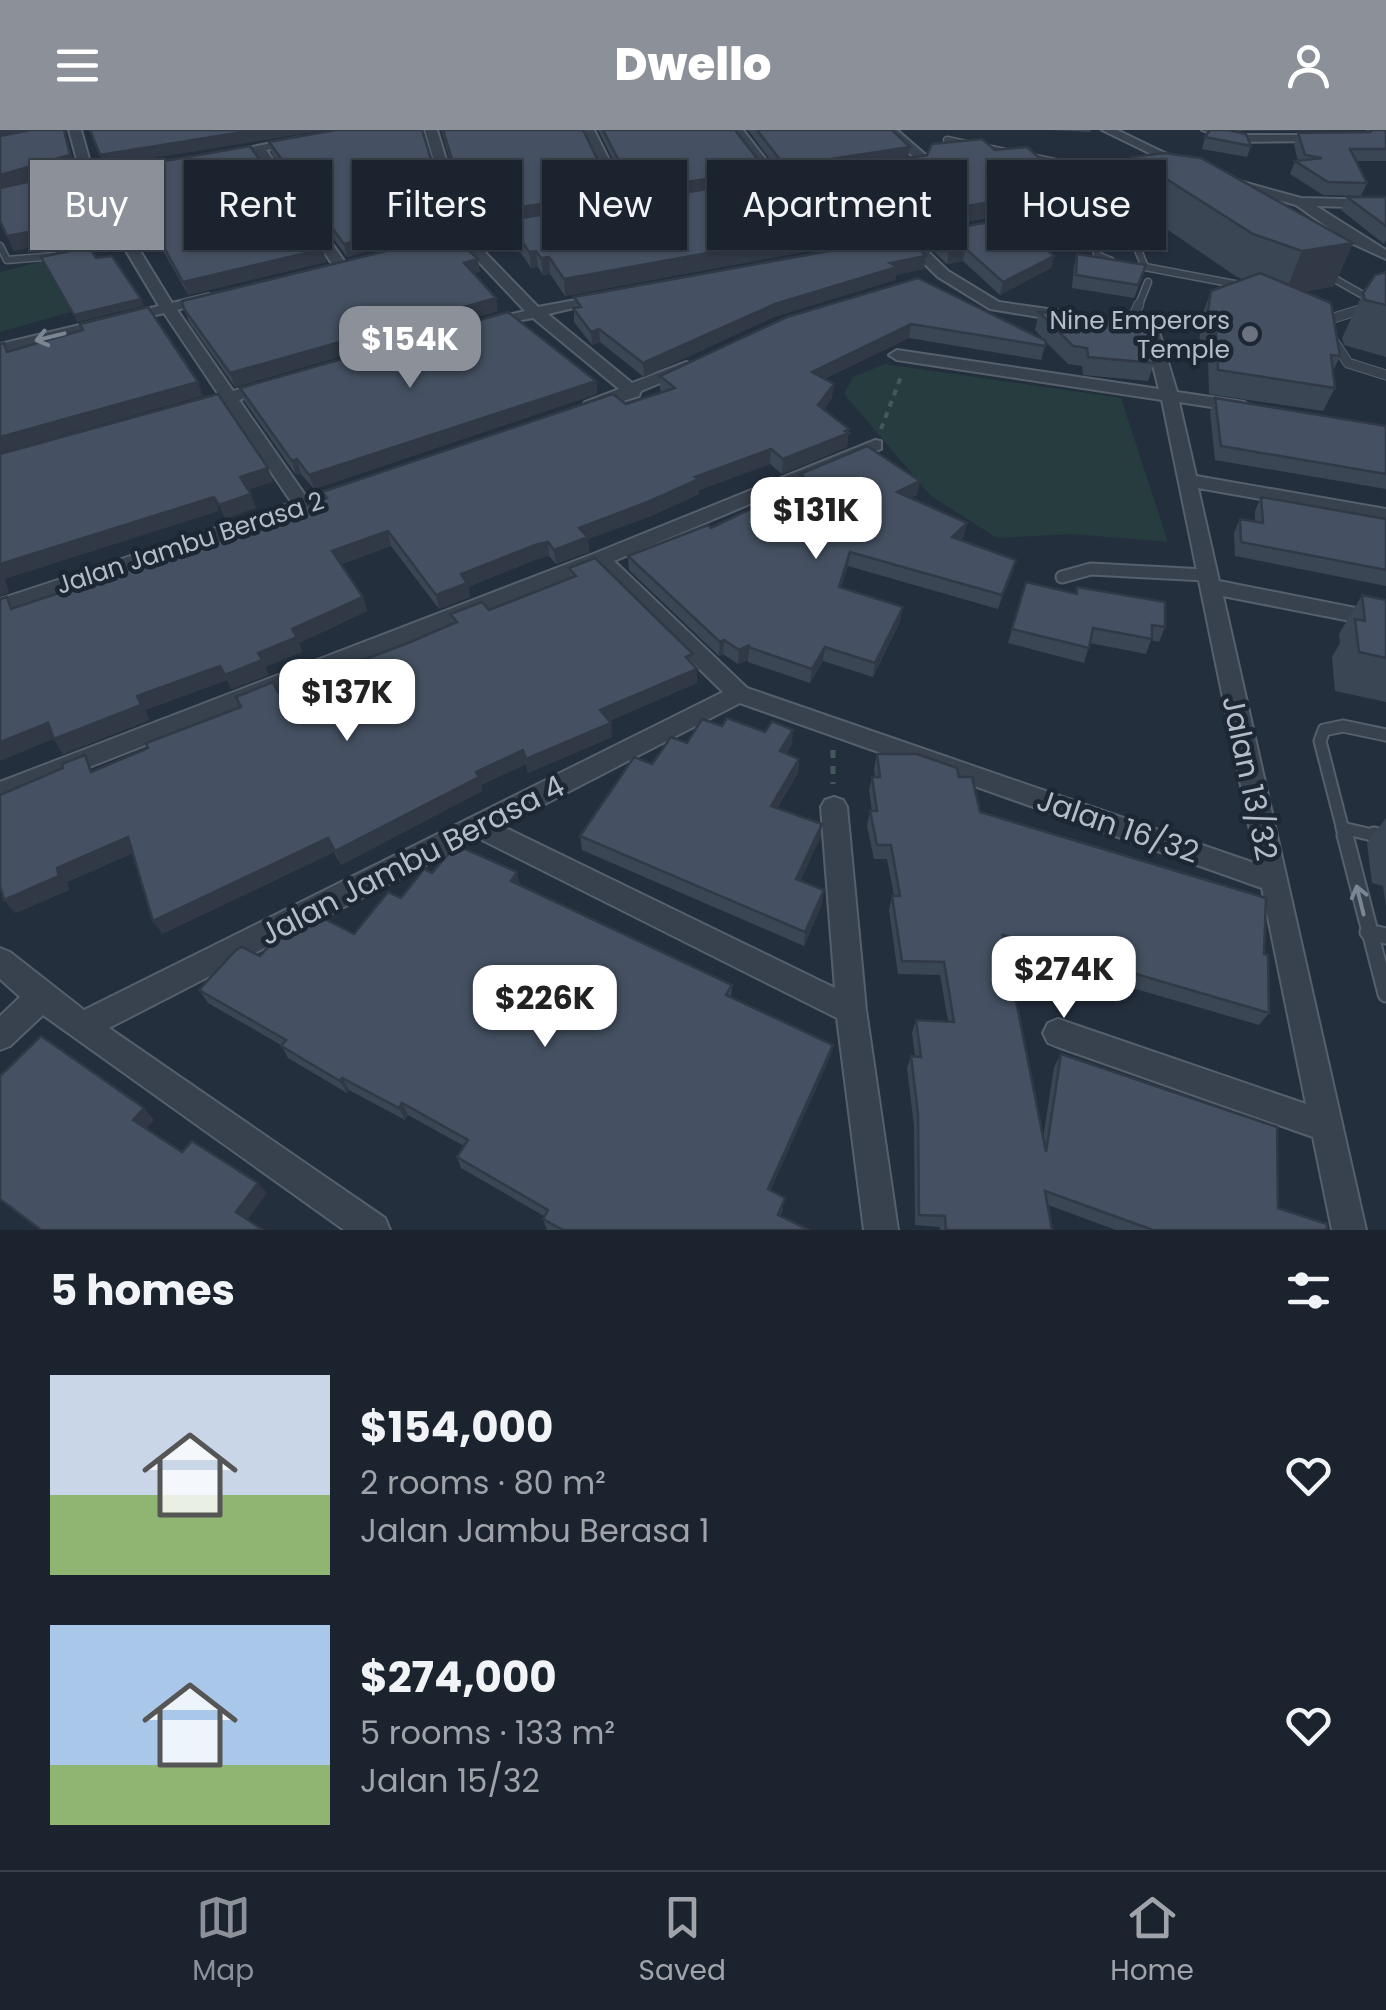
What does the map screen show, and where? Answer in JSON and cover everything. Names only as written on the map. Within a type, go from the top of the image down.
[{"type":"street","points":[[52,133],[72,130],[82,160]]},
{"type":"street","points":[[431,130],[440,160]]},
{"type":"street","points":[[588,130],[603,160]]},
{"type":"street","points":[[738,130],[760,160]]},
{"type":"street","points":[[890,130],[921,160]]},
{"type":"street","points":[[1108,130],[1194,170]]},
{"type":"street","points":[[1208,130],[1231,139],[1349,137]]},
{"type":"street","points":[[201,158],[314,139]]},
{"type":"street","points":[[258,148],[340,264]]},
{"type":"street","points":[[1212,178],[1301,202],[1386,204]]},
{"type":"street","points":[[0,196],[30,190]]},
{"type":"street","points":[[1301,202],[1354,239],[1386,255]]},
{"type":"street","points":[[133,250],[303,506]]},
{"type":"street","points":[[475,250],[533,310],[633,392]]},
{"type":"street","points":[[915,250],[934,277],[995,306],[1091,320]]},
{"type":"street","points":[[321,270],[357,261]]},
{"type":"street","points":[[0,349],[226,293]]},
{"type":"street","points":[[457,332],[533,310],[627,293]]},
{"type":"street","points":[[1110,323],[1138,328]]},
{"type":"street","name":"Jalan 13/32","points":[[1138,328],[1153,336],[1170,395],[1206,580],[1349,1230]]},
{"type":"street","points":[[902,356],[1268,411]]},
{"type":"street","points":[[578,411],[633,392],[698,362]]},
{"type":"street","points":[[172,414],[287,381]]},
{"type":"street","points":[[0,792],[600,560],[875,446]]},
{"type":"street","points":[[1186,480],[1386,515]]},
{"type":"street","name":"Jalan Jambu Berasa 2","points":[[0,606],[376,481]]},
{"type":"street","points":[[600,560],[739,694]]},
{"type":"street","points":[[1206,580],[1386,621]]},
{"type":"street","name":"Jalan 16/32","points":[[739,694],[1272,880]]},
{"type":"street","name":"Jalan Jambu Berasa 4","points":[[85,1025],[739,694]]},
{"type":"street","points":[[834,807],[851,1010],[881,1230]]},
{"type":"street","points":[[478,826],[851,1010]]},
{"type":"street","points":[[0,961],[41,997],[373,1230]]},
{"type":"street","points":[[0,1036],[41,997]]},
{"type":"street","points":[[1058,1033],[1326,1126]]},
{"type":"lane","points":[[947,140],[1045,160]]},
{"type":"lane","points":[[0,246],[7,260],[18,262],[74,250]]},
{"type":"lane","points":[[1097,250],[1098,257],[1214,278],[1260,292]]},
{"type":"lane","points":[[1138,250],[1145,267]]},
{"type":"lane","points":[[1308,264],[1383,305]]},
{"type":"lane","points":[[1138,328],[1148,282]]},
{"type":"lane","points":[[1310,313],[1326,320],[1383,305]]},
{"type":"lane","points":[[1326,320],[1340,359],[1386,375]]},
{"type":"lane","points":[[1062,577],[1091,569],[1206,580]]},
{"type":"lane","points":[[1386,735],[1343,726],[1324,730],[1320,741],[1386,994]]},
{"type":"lane","points":[[1342,828],[1386,838]]},
{"type":"lane","points":[[1368,932],[1386,936]]},
{"type":"path","points":[[875,446],[902,356]]},
{"type":"path","points":[[833,727],[834,807]]},
{"type":"green space","points":[[72,254],[81,268],[51,277],[71,312],[0,332],[0,272]]},
{"type":"green space","points":[[885,364],[1121,398],[1168,542],[1072,534],[997,538],[931,496],[844,394],[853,377]]},
{"type":"building","points":[[30,130],[64,130],[70,155],[30,160],[30,166],[0,175],[0,136]]},
{"type":"building","points":[[90,130],[255,130],[100,155]]},
{"type":"building","points":[[335,130],[422,130],[431,160],[352,160],[352,242],[344,244],[332,228],[332,160],[282,160],[269,142]]},
{"type":"building","points":[[443,130],[583,130],[598,160],[542,160],[542,204],[522,207],[522,160],[452,160]]},
{"type":"building","points":[[603,130],[735,130],[758,160],[707,160],[707,179],[687,182],[687,160],[618,160]]},
{"type":"building","points":[[757,130],[892,130],[910,147],[824,160],[780,160]]},
{"type":"building","points":[[1210,130],[1246,134],[1251,146],[1205,137]]},
{"type":"building","points":[[1386,130],[1386,149],[1350,149],[1367,183],[1328,182],[1295,161],[1322,158],[1305,155],[1298,133]]},
{"type":"building","points":[[982,139],[995,150],[1027,147],[1042,160],[987,160],[987,202],[967,206],[967,160],[895,160],[927,155],[932,144]]},
{"type":"building","points":[[250,146],[260,160],[184,160],[184,250],[319,250],[183,282],[164,247],[164,161]]},
{"type":"building","points":[[1164,153],[1201,158],[1353,243],[1302,251],[1253,234],[1166,179],[1166,160],[1132,157]]},
{"type":"building","points":[[30,181],[30,235],[7,236],[0,221],[0,188]]},
{"type":"building","points":[[707,189],[707,250],[724,250],[564,279],[549,257],[529,252],[522,241],[522,218],[542,215],[542,250],[687,250],[687,192]]},
{"type":"building","points":[[1347,197],[1386,197],[1386,226]]},
{"type":"building","points":[[987,222],[987,250],[1047,250],[1054,256],[1003,282],[967,250],[967,226]]},
{"type":"building","points":[[75,250],[91,250],[96,258],[112,256],[141,299],[74,315],[41,257]]},
{"type":"building","points":[[391,250],[468,250],[478,259],[464,263],[496,298],[230,373],[182,301]]},
{"type":"building","points":[[835,250],[920,250],[926,256],[890,263],[897,267],[775,304],[643,363],[599,329],[591,332],[573,308],[581,307],[574,297]]},
{"type":"building","points":[[1077,254],[1146,265],[1138,285],[1076,275]]},
{"type":"building","points":[[1386,272],[1386,305],[1365,300],[1363,293],[1375,275]]},
{"type":"building","name":"Nine Emperors Temple","points":[[1260,273],[1331,303],[1340,356],[1331,355],[1335,388],[1218,370],[1216,332],[1206,326],[1211,291]]},
{"type":"building","points":[[918,278],[1046,341],[1045,346],[911,324],[812,372],[834,384],[818,405],[849,433],[783,459],[771,449],[695,477],[699,479],[579,528],[588,537],[554,550],[548,542],[535,545],[461,574],[467,583],[436,595],[388,531],[332,551],[363,597],[292,629],[297,637],[258,653],[262,660],[225,675],[220,666],[137,696],[141,705],[54,739],[48,723],[0,742],[0,599],[7,597],[11,609],[239,533],[231,522],[262,512],[268,520],[327,498],[322,492],[613,394],[626,404],[675,388],[660,376],[787,317]]},
{"type":"building","points":[[148,307],[198,382],[0,437],[0,344],[4,343],[7,352],[83,330],[80,324]]},
{"type":"building","points":[[508,312],[596,381],[309,475],[297,459],[292,461],[240,388]]},
{"type":"building","points":[[1039,312],[1145,323],[1154,363],[1088,357],[1087,348],[1073,346]]},
{"type":"building","points":[[218,394],[268,468],[240,477],[251,494],[219,505],[214,497],[0,564],[0,454]]},
{"type":"building","points":[[1215,398],[1386,426],[1386,474],[1221,446]]},
{"type":"building","points":[[867,446],[920,481],[897,492],[967,523],[952,537],[1016,560],[1002,595],[850,552],[839,587],[903,607],[875,663],[825,647],[812,669],[750,645],[739,650],[724,640],[720,642],[628,556],[708,525],[711,528],[809,481],[800,474]]},
{"type":"building","points":[[1261,497],[1386,519],[1386,570],[1241,542],[1240,519],[1263,523]]},
{"type":"building","points":[[595,558],[693,654],[686,657],[697,669],[600,710],[611,723],[526,759],[523,750],[335,851],[328,838],[153,921],[128,837],[57,868],[59,876],[4,900],[0,886],[0,795],[85,755],[91,772],[148,748],[146,743],[241,707],[236,697],[273,682],[278,692],[408,643],[457,622],[450,614],[482,602],[489,610],[576,576],[569,568]]},
{"type":"building","points":[[1026,582],[1077,594],[1077,587],[1165,602],[1165,627],[1152,625],[1152,639],[1093,628],[1089,648],[1012,629]]},
{"type":"building","points":[[1362,595],[1386,600],[1386,658],[1359,652],[1355,619],[1365,621]]},
{"type":"building","points":[[727,718],[765,732],[772,721],[793,730],[780,751],[799,759],[771,806],[822,824],[796,879],[824,890],[805,932],[580,836],[634,757],[652,764],[671,737],[687,743],[702,719],[722,726]]},
{"type":"building","points":[[877,754],[917,754],[957,768],[959,777],[972,777],[980,812],[1266,898],[1264,954],[1268,955],[1269,1013],[1003,935],[1046,1152],[1061,1054],[1277,1127],[1278,1208],[1327,1224],[1327,1230],[1153,1230],[1045,1191],[1052,1230],[946,1230],[945,1216],[919,1215],[918,1114],[911,1056],[921,1057],[916,1020],[954,1022],[944,962],[902,961],[892,896],[900,896],[891,845],[877,845],[870,811],[877,811],[872,777],[880,777]]},
{"type":"building","points":[[456,845],[517,872],[511,881],[732,985],[726,995],[833,1045],[768,1189],[785,1198],[778,1215],[809,1230],[563,1230],[543,1219],[548,1210],[457,1157],[468,1140],[402,1103],[399,1108],[342,1078],[340,1081],[281,1046],[286,1040],[199,990],[236,950],[242,947],[260,956],[290,923],[301,929],[315,914],[354,934],[388,892],[401,898],[424,869],[432,873]]},
{"type":"building","points":[[41,1036],[144,1108],[133,1120],[182,1152],[192,1141],[258,1183],[236,1212],[263,1230],[41,1230],[0,1199],[0,1076]]},
{"type":"place","name":"Nine Emperors Temple","points":[[1250,334]]}]
